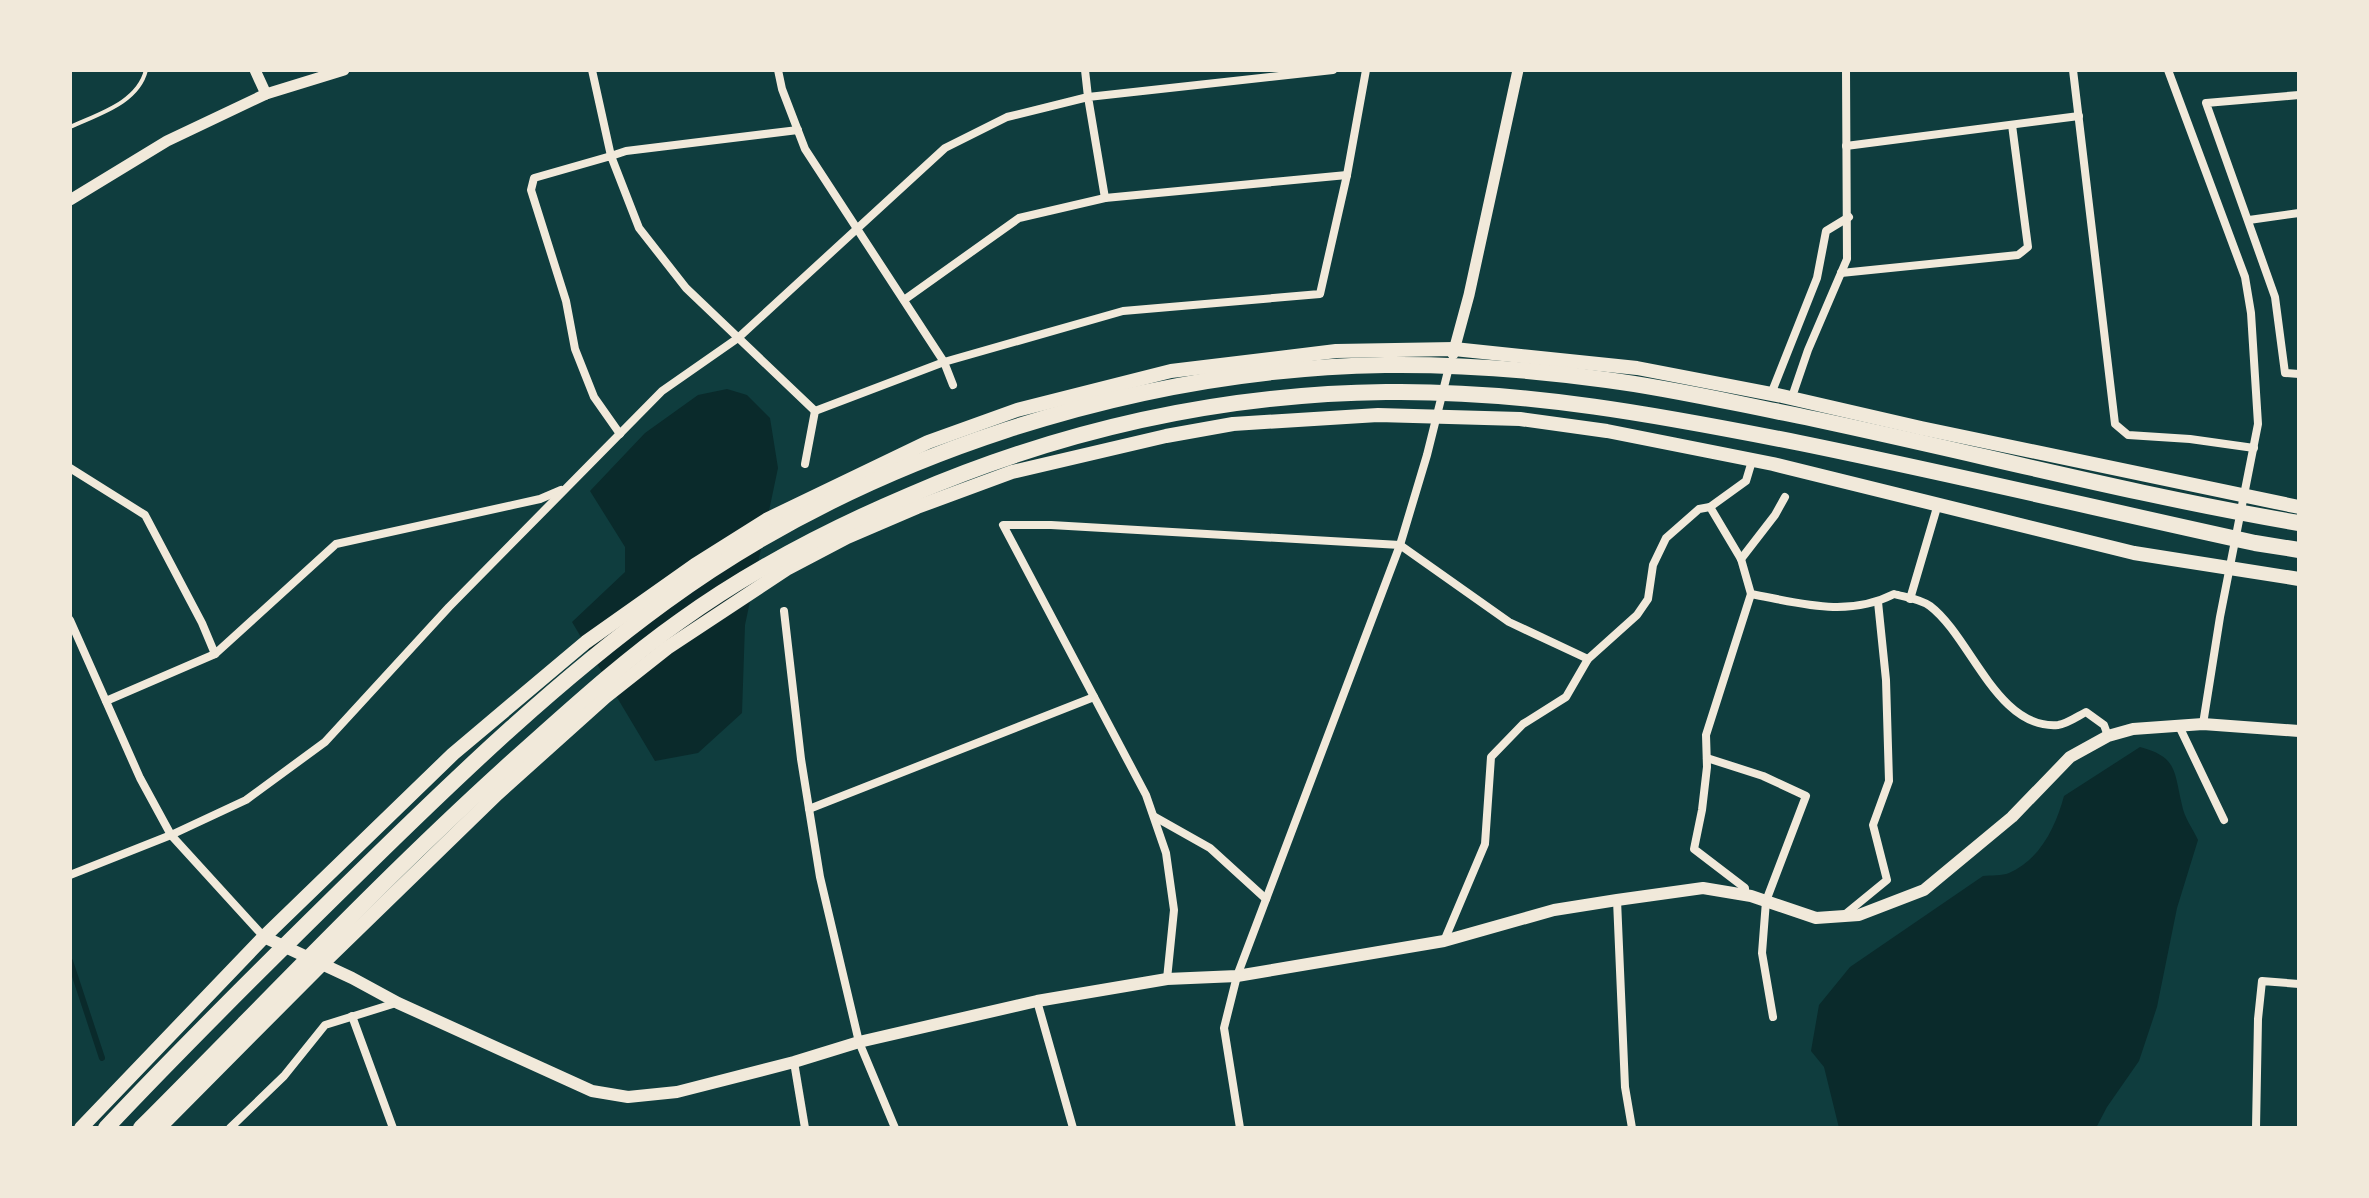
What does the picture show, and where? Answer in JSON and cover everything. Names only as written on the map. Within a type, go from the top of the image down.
[{"type":"highway","points":[[81,1128],[264,937],[453,754],[586,642],[695,565],[768,519],[928,442],[1017,410],[1156,375],[1336,351],[1453,353],[1637,368],[2299,507]]},
{"type":"highway","points":[[106,1128],[211,1018],[426,807],[522,718],[599,652],[668,599],[738,553],[871,483],[931,457],[1063,413],[1150,392],[1305,370],[1396,365],[1525,370],[1701,396],[1924,442],[2081,480],[2299,523]]},
{"type":"highway","points":[[141,1128],[445,822],[614,673],[679,621],[746,577],[814,539],[943,481],[1071,436],[1143,418],[1306,396],[1382,392],[1521,397],[1696,422],[1909,465],[2240,540],[2299,550]]},
{"type":"highway","points":[[159,1128],[497,794],[605,697],[667,648],[788,568],[847,537],[1012,472],[1166,436],[1233,424],[1317,417],[1520,419],[1607,431],[1752,461],[2134,553],[2299,579]]},
{"type":"main road","points":[[264,937],[398,1003],[592,1091],[628,1097],[677,1092],[859,1042],[1037,1001],[1167,979],[1237,976],[1444,941],[1554,910],[1617,900],[1703,888],[1745,895],[1816,918],[1859,915],[1924,890],[2012,817],[2070,757],[2108,736],[2133,729],[2203,724],[2299,731]]},
{"type":"street","points":[[255,70],[266,94]]},
{"type":"street","points":[[70,200],[167,141],[266,94],[344,70]]},
{"type":"street","points":[[592,70],[611,156],[639,228],[686,288],[815,411]]},
{"type":"street","points":[[778,70],[805,149],[944,362],[953,385]]},
{"type":"street","points":[[1085,70],[1105,198]]},
{"type":"street","points":[[70,875],[171,835],[246,800],[325,742],[449,607],[662,391],[738,338],[945,148],[1007,117],[1088,97],[1333,70]]},
{"type":"street","points":[[815,411],[944,362],[1123,311],[1320,294],[1347,175],[1366,70]]},
{"type":"street","points":[[1240,1128],[1224,1028],[1237,976],[1400,545],[1469,295],[1518,70]]},
{"type":"street","points":[[1794,391],[1847,259],[1846,70]]},
{"type":"street","points":[[2073,70],[2115,424],[2128,435],[2254,448]]},
{"type":"street","points":[[2168,70],[2245,277],[2251,313],[2258,424],[2220,617],[2203,724]]},
{"type":"street","points":[[2299,95],[2206,103],[2275,297],[2285,373],[2299,374]]},
{"type":"street","points":[[1846,146],[2079,116]]},
{"type":"street","points":[[1841,273],[2018,255],[2028,247],[2012,125]]},
{"type":"street","points":[[620,434],[594,397],[575,349],[566,301],[531,190],[534,178],[626,151],[798,130]]},
{"type":"street","points":[[904,300],[1019,218],[1105,198],[1347,175]]},
{"type":"street","points":[[2249,220],[2299,213]]},
{"type":"street","points":[[1771,394],[1817,278],[1826,231],[1849,217]]},
{"type":"street","points":[[805,464],[815,411]]},
{"type":"street","points":[[1444,941],[1485,844],[1491,757],[1523,724],[1566,697],[1588,659],[1637,615],[1648,599],[1653,565],[1666,538],[1699,509],[1710,507],[1746,481],[1752,461]]},
{"type":"street","points":[[70,468],[145,515],[215,654]]},
{"type":"street","points":[[106,701],[215,654],[336,544],[540,499],[566,487]]},
{"type":"street","points":[[1741,559],[1785,497]]},
{"type":"street","points":[[1910,599],[1938,504]]},
{"type":"street","points":[[1710,507],[1741,559],[1751,594],[1706,735],[1702,810],[1694,849],[1732,875],[1745,888],[1745,895]]},
{"type":"street","points":[[1167,979],[1174,910],[1166,853],[1154,817],[1146,795],[1003,525],[1051,525],[1400,545],[1509,622],[1588,659]]},
{"type":"street","points":[[1751,594],[1840,609],[1878,602],[1894,594],[1927,603],[1944,618],[1991,684],[2015,710],[2029,720],[2059,725],[2086,712],[2104,725],[2108,736]]},
{"type":"street","points":[[1843,916],[1887,880],[1873,825],[1889,781],[1886,680],[1878,602]]},
{"type":"street","points":[[784,611],[820,877],[859,1042],[895,1128]]},
{"type":"street","points":[[70,620],[140,778],[171,835],[264,937]]},
{"type":"street","points":[[809,809],[1094,697]]},
{"type":"street","points":[[2179,726],[2224,820]]},
{"type":"street","points":[[1707,758],[1763,776],[1806,796],[1766,901],[1762,953],[1773,1017]]},
{"type":"street","points":[[1154,817],[1210,848],[1266,899]]},
{"type":"street","points":[[1617,900],[1625,1087],[1632,1128]]},
{"type":"street","points":[[2256,1128],[2258,1019],[2262,981],[2299,984]]},
{"type":"street","points":[[1037,1001],[1073,1128]]},
{"type":"street","points":[[230,1128],[284,1076],[325,1025],[398,1003]]},
{"type":"street","points":[[352,1016],[393,1128]]},
{"type":"street","points":[[794,1062],[805,1128]]},
{"type":"lane","points":[[70,127],[119,104],[143,85],[146,70]]},
{"type":"water","points":[[727,389],[747,395],[770,418],[778,468],[745,625],[742,713],[698,753],[655,761],[572,622],[625,572],[625,547],[590,491],[645,433],[698,395]]},
{"type":"water","points":[[2140,747],[2161,756],[2172,767],[2185,814],[2198,840],[2177,908],[2157,1007],[2139,1061],[2096,1128],[1839,1128],[1824,1067],[1811,1051],[1819,1005],[1850,967],[1983,876],[2009,873],[2030,860],[2051,830],[2064,796]]},
{"type":"waterway","points":[[70,961],[102,1058]]}]
